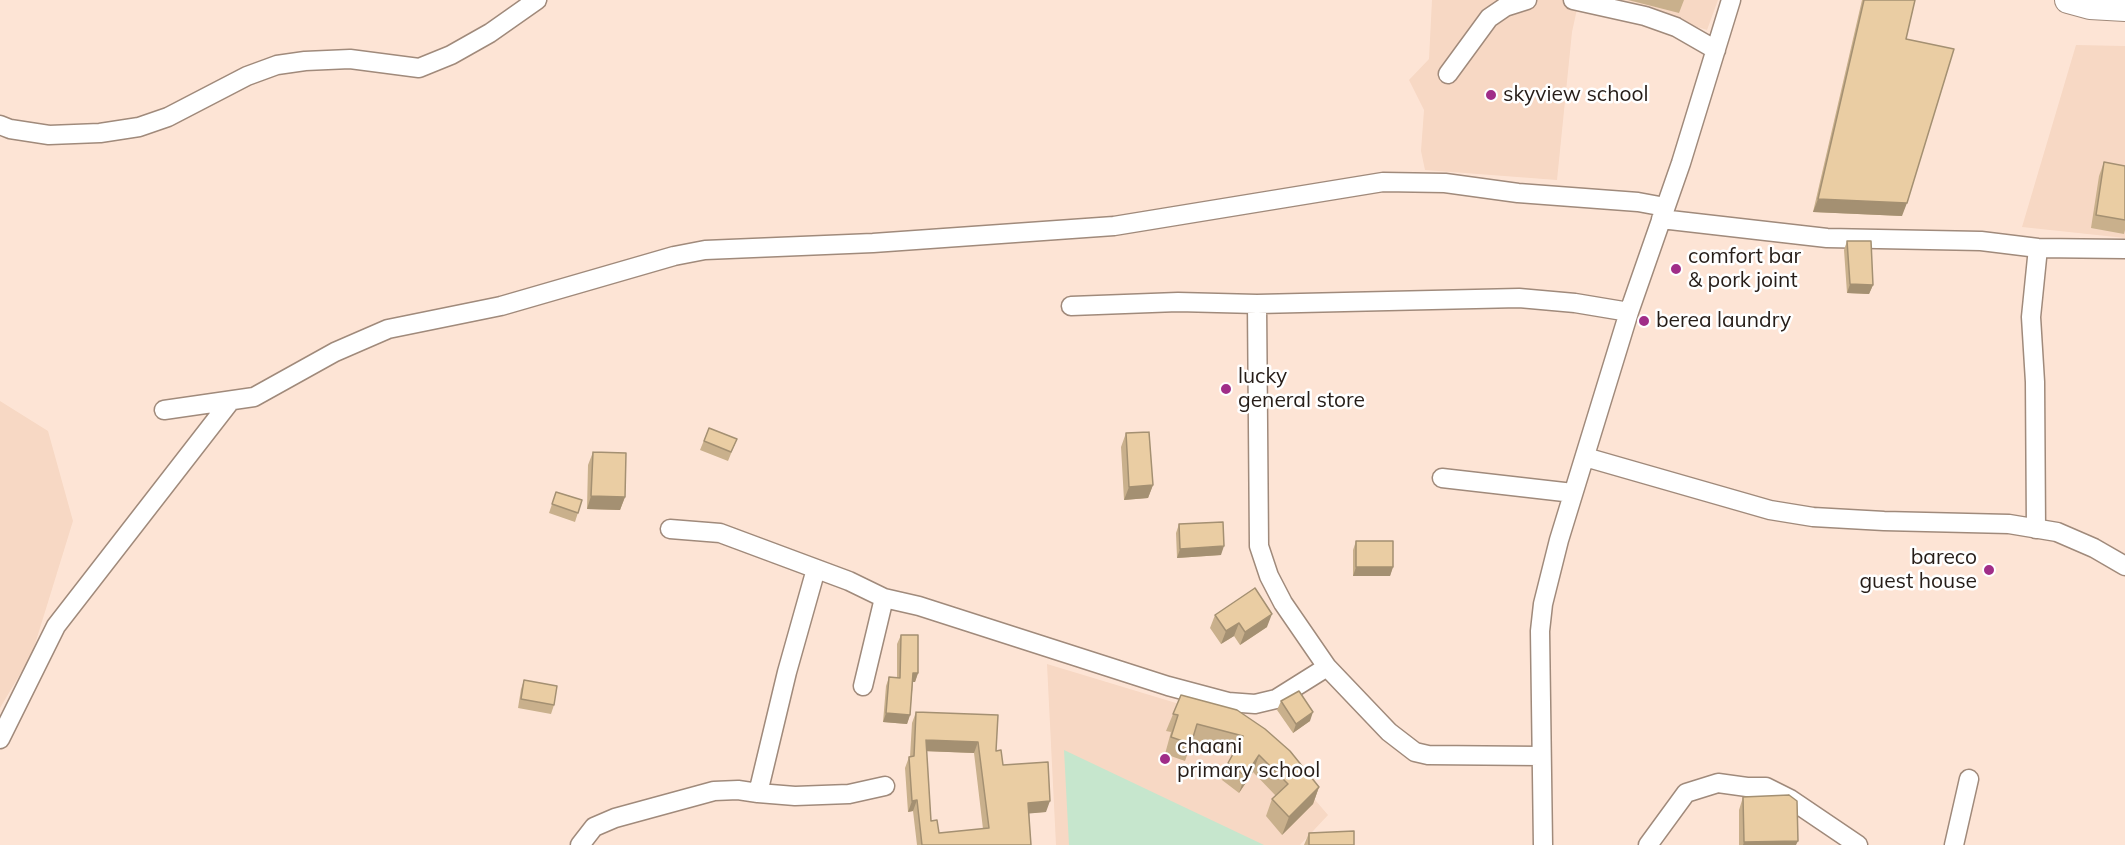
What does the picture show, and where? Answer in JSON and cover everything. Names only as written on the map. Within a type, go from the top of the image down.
[{"type":"main road","points":[[2068,0],[2090,6],[2125,8]]},
{"type":"street","points":[[0,125],[10,129],[49,135],[100,133],[139,127],[168,117],[247,76],[277,65],[305,61],[350,58],[419,68],[451,55],[490,33],[537,0]]},
{"type":"street","points":[[1448,74],[1489,18],[1505,7],[1527,0]]},
{"type":"street","points":[[1573,0],[1645,16],[1676,27],[1716,50]]},
{"type":"street","points":[[1543,845],[1540,756],[1540,618],[1573,493],[1629,312],[1731,0]]},
{"type":"street","points":[[164,410],[230,403],[254,397],[335,352],[388,329],[501,306],[663,258],[705,250],[885,242],[1114,226],[1383,182],[1444,183],[1518,193],[1638,202],[1663,213],[1827,238],[1981,241],[2038,248],[2125,249]]},
{"type":"street","points":[[2036,529],[2035,382],[2031,317],[2038,248]]},
{"type":"street","points":[[1071,306],[1178,302],[1257,304],[1519,298],[1575,303],[1629,312]]},
{"type":"street","points":[[1257,304],[1259,546],[1269,576],[1282,603],[1327,667],[1389,732],[1415,753],[1540,756]]},
{"type":"street","points":[[0,739],[56,626],[230,403]]},
{"type":"street","points":[[1585,456],[1770,510],[1837,518],[2009,524],[2036,529],[2066,536],[2125,566]]},
{"type":"street","points":[[1442,478],[1573,493]]},
{"type":"street","points":[[670,529],[720,533],[849,581],[884,598],[977,623],[1168,686],[1228,702],[1255,704],[1276,699],[1327,667]]},
{"type":"street","points":[[758,793],[787,672],[816,569]]},
{"type":"street","points":[[864,686],[884,598]]},
{"type":"street","points":[[1954,845],[1969,779]]},
{"type":"street","points":[[1648,845],[1686,793],[1718,783],[1747,788],[1766,787],[1790,799],[1858,845]]},
{"type":"street","points":[[580,845],[594,827],[615,818],[714,791],[738,790],[775,796],[849,794],[885,786]]},
{"type":"shaded area","name":"skyview school","points":[[1432,0],[1579,0],[1572,32],[1557,180],[1425,170],[1421,151],[1424,110],[1409,80],[1429,59]]},
{"type":"shaded area","points":[[1609,0],[1718,0],[1707,30]]},
{"type":"shaded area","points":[[2076,45],[2125,46],[2125,238],[2022,227]]},
{"type":"shaded area","points":[[0,401],[48,431],[73,521],[32,654],[0,708]]},
{"type":"shaded area","name":"chaani primary school","points":[[1047,664],[1229,719],[1304,787],[1328,815],[1300,845],[1056,845]]},
{"type":"green space","points":[[1064,750],[1264,845],[1069,845]]},
{"type":"building","points":[[1864,0],[1915,0],[1906,39],[1954,49],[1907,203],[1818,199]]},
{"type":"building","points":[[2104,162],[2125,166],[2125,220],[2096,215]]},
{"type":"building","points":[[1847,241],[1871,241],[1873,285],[1850,284]]},
{"type":"building","points":[[709,428],[737,439],[731,452],[704,441]]},
{"type":"building","points":[[1149,432],[1153,485],[1129,487],[1126,433]]},
{"type":"building","points":[[593,452],[626,453],[625,497],[591,496]]},
{"type":"building","points":[[556,492],[582,500],[578,513],[552,504]]},
{"type":"building","points":[[1223,522],[1224,546],[1180,549],[1179,524]]},
{"type":"building","points":[[1356,541],[1393,541],[1393,567],[1356,567]]},
{"type":"building","points":[[1255,588],[1272,614],[1245,632],[1239,623],[1226,631],[1215,615]]},
{"type":"building","points":[[901,635],[918,635],[918,673],[913,673],[910,715],[886,713],[889,677],[900,678]]},
{"type":"building","points":[[524,680],[557,686],[554,705],[521,699]]},
{"type":"building","points":[[1299,691],[1313,712],[1296,724],[1281,701]]},
{"type":"building","points":[[1181,695],[1237,710],[1265,729],[1290,751],[1319,787],[1289,817],[1272,799],[1288,784],[1259,755],[1245,776],[1228,763],[1243,736],[1197,724],[1191,744],[1171,737],[1178,715],[1173,714]]},
{"type":"building","points":[[916,712],[998,715],[996,751],[1001,750],[1003,765],[1048,762],[1050,801],[1028,803],[1031,845],[922,845],[917,800],[912,801],[909,757],[914,756]],"holes":[[[926,740],[978,742],[989,828],[939,833],[937,820],[931,821]]]},
{"type":"building","points":[[1789,795],[1797,801],[1798,841],[1744,842],[1743,797]]},
{"type":"building","points":[[1354,831],[1354,845],[1309,845],[1309,833]]},
{"type":"place","name":"skyview school","points":[[1491,95]]},
{"type":"place","name":"comfort bar & pork joint","points":[[1676,269]]},
{"type":"place","name":"berea laundry","points":[[1644,321]]},
{"type":"place","name":"lucky general store","points":[[1226,389]]},
{"type":"place","name":"bareco guest house","points":[[1989,570]]},
{"type":"place","name":"chaani primary school","points":[[1165,759]]}]
